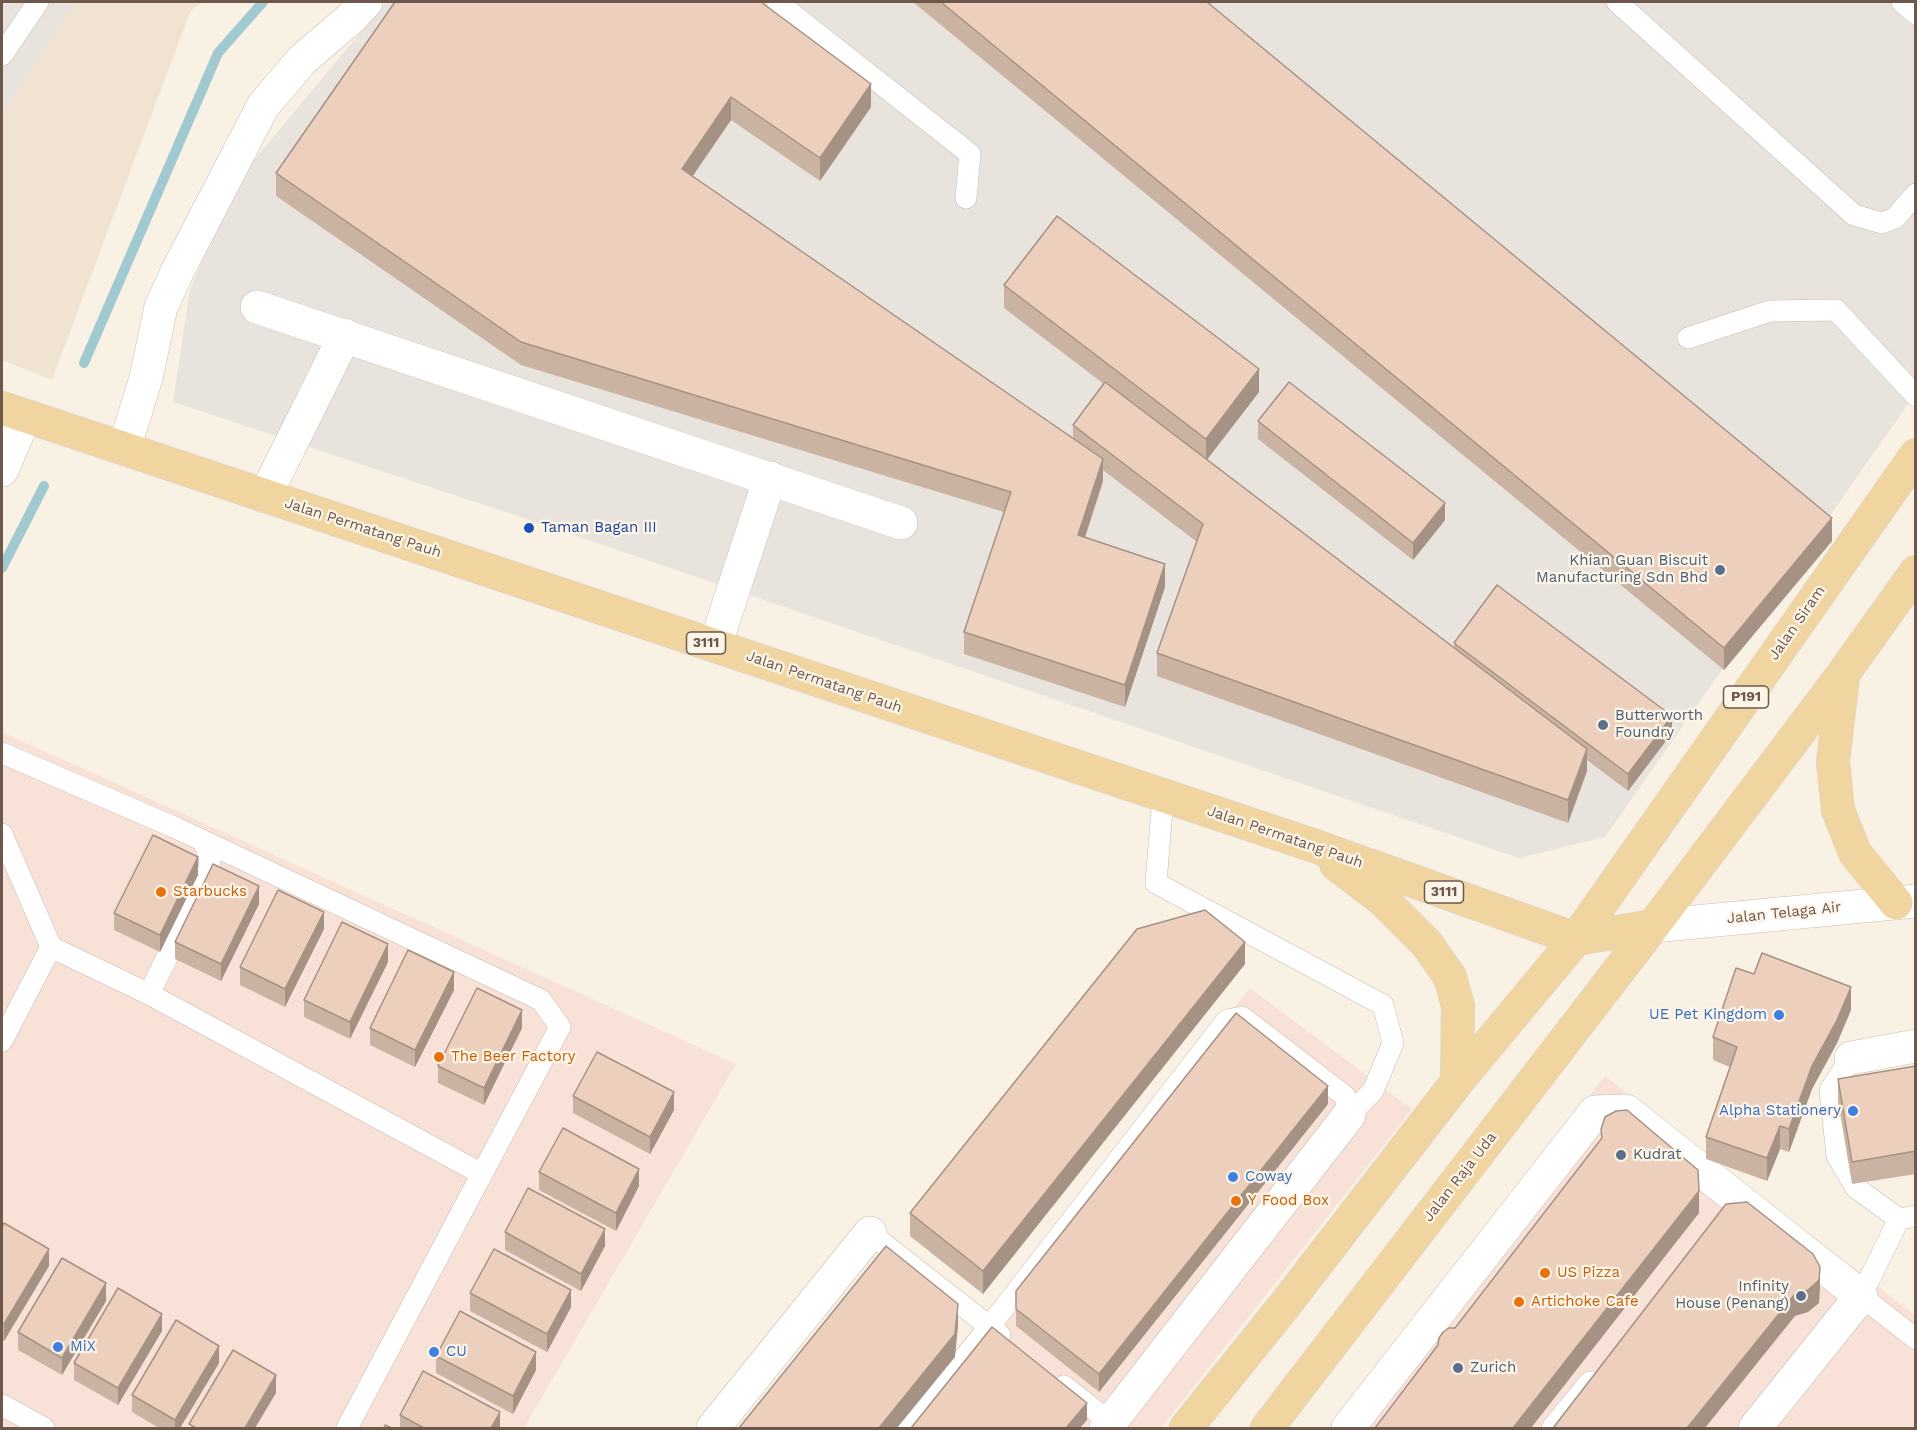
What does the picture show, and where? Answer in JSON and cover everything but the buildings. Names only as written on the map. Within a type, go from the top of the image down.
[{"type":"main road","name":"Jalan Permatang Pauh","points":[[19,414],[1312,845],[1576,939]]},
{"type":"main road","name":"Jalan Siram","points":[[1576,939],[1916,454]]},
{"type":"main road","points":[[1653,926],[1843,674],[1916,572]]},
{"type":"main road","points":[[1843,674],[1833,762],[1838,810],[1855,853],[1906,902]]},
{"type":"main road","points":[[1312,845],[1383,900],[1427,944],[1450,977],[1458,1006],[1457,1082]]},
{"type":"main road","name":"3111","points":[[1576,939],[1653,926]]},
{"type":"main road","name":"Jalan Raja Uda","points":[[1267,1428],[1653,926]]},
{"type":"main road","points":[[1186,1428],[1284,1306],[1457,1082],[1576,939]]},
{"type":"street","points":[[112,445],[146,378],[161,307],[263,106],[302,60],[366,2]]},
{"type":"street","points":[[256,306],[901,523]]},
{"type":"street","points":[[265,496],[345,335]]},
{"type":"street","points":[[2,470],[19,414]]},
{"type":"street","points":[[715,646],[770,478]]},
{"type":"street","name":"Jalan Telaga Air","points":[[1653,926],[1906,902]]},
{"type":"street","points":[[1851,1058],[1916,1046]]},
{"type":"street","points":[[1348,1428],[1595,1112],[1626,1111],[1730,1208],[1861,1296],[1755,1428]]},
{"type":"street","points":[[1109,1426],[1349,1115]]},
{"type":"street","points":[[713,1428],[870,1233]]},
{"type":"lane","points":[[2,55],[38,2]]},
{"type":"lane","points":[[777,2],[970,154],[966,198]]},
{"type":"lane","points":[[1617,2],[1854,215],[1882,224],[1894,218],[1916,194]]},
{"type":"lane","points":[[1902,2],[1916,14]]},
{"type":"lane","points":[[1688,338],[1770,311],[1836,310],[1916,396]]},
{"type":"lane","points":[[2,753],[203,841],[542,1000],[560,1027],[346,1428]]},
{"type":"lane","points":[[1163,796],[1156,883],[1383,1005],[1393,1043],[1373,1091],[1349,1115]]},
{"type":"lane","points":[[2,834],[51,947],[149,994],[482,1174]]},
{"type":"lane","points":[[149,994],[205,880],[210,865],[209,854],[203,841]]},
{"type":"lane","points":[[2,1041],[51,947]]},
{"type":"lane","points":[[907,1428],[989,1327],[1227,1020],[1242,1017],[1345,1096],[1349,1115]]},
{"type":"lane","points":[[1851,1058],[1830,1090],[1838,1156],[1856,1188],[1907,1217],[1861,1296],[1916,1340]]},
{"type":"lane","points":[[870,1233],[1017,1349]]},
{"type":"lane","points":[[1552,1428],[1604,1364]]},
{"type":"lane","points":[[1045,1371],[1109,1426]]},
{"type":"lane","points":[[2,1405],[44,1428]]},
{"type":"shaded area","points":[[2,2],[203,2],[191,10],[52,380],[2,360]]},
{"type":"shaded area","points":[[2,2],[75,2],[2,115]]},
{"type":"shaded area","points":[[386,2],[1915,2],[1915,394],[1605,837],[1519,858],[518,516],[173,402],[190,289],[238,179]]},
{"type":"shaded area","points":[[2,732],[736,1064],[524,1428],[2,1428]]},
{"type":"shaded area","points":[[1250,988],[1412,1109],[1161,1428],[900,1428]]},
{"type":"shaded area","points":[[1605,1076],[1915,1315],[1915,1428],[1330,1428]]},
{"type":"waterway","points":[[84,363],[218,53],[263,2]]},
{"type":"waterway","points":[[2,568],[44,486]]},
{"type":"place","name":"Taman Bagan III","points":[[529,528]]},
{"type":"place","name":"Khian Guan Biscuit Manufacturing Sdn Bhd","points":[[1720,570]]},
{"type":"place","name":"Butterworth Foundry","points":[[1603,725]]},
{"type":"place","name":"Starbucks","points":[[161,892]]},
{"type":"place","name":"UE Pet Kingdom","points":[[1779,1015]]},
{"type":"place","name":"The Beer Factory","points":[[439,1057]]},
{"type":"place","name":"Alpha Stationery","points":[[1853,1111]]},
{"type":"place","name":"Kudrat","points":[[1621,1155]]},
{"type":"place","name":"Coway","points":[[1233,1177]]},
{"type":"place","name":"Y Food Box","points":[[1236,1201]]},
{"type":"place","name":"US Pizza","points":[[1545,1273]]},
{"type":"place","name":"Infinity House (Penang)","points":[[1801,1296]]},
{"type":"place","name":"Artichoke Cafe","points":[[1519,1302]]},
{"type":"place","name":"MiX","points":[[58,1347]]},
{"type":"place","name":"CU","points":[[434,1352]]},
{"type":"place","name":"Zurich","points":[[1458,1368]]}]
